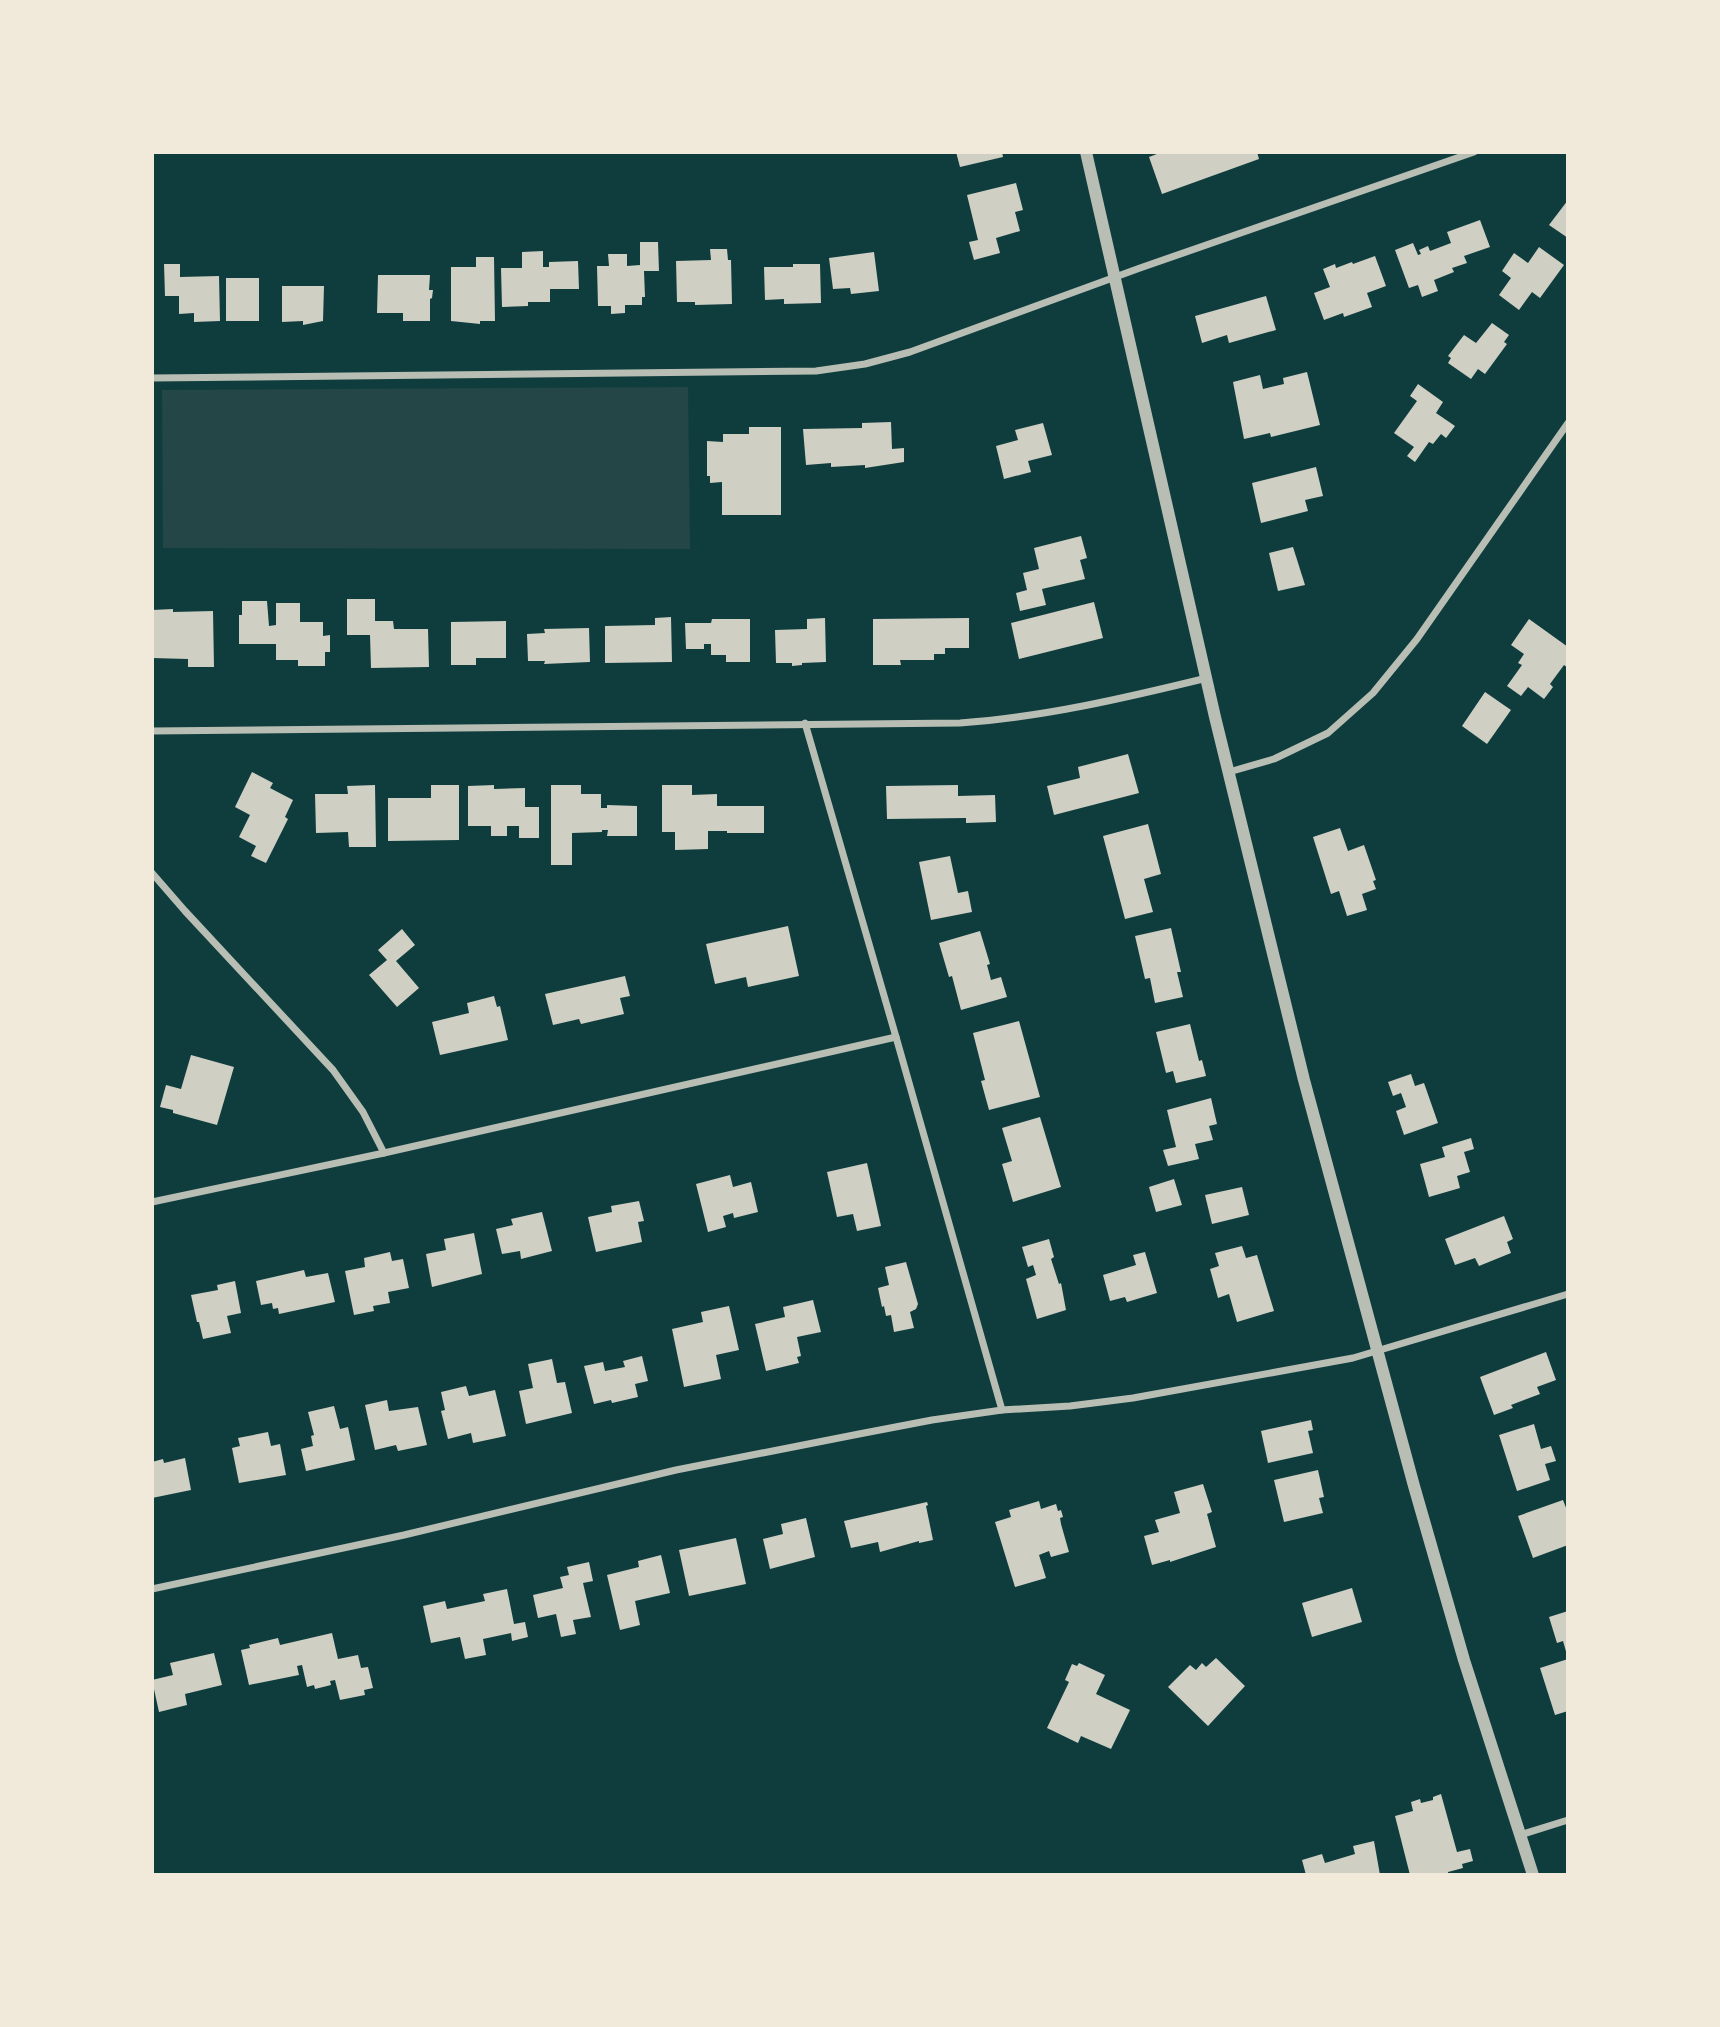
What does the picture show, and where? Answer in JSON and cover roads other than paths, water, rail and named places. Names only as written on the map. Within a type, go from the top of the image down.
[{"type":"street","points":[[1086,152],[1229,772],[1304,1080],[1464,1660],[1533,1875]]},
{"type":"street","points":[[152,378],[816,371],[865,364],[910,352],[1474,152]]},
{"type":"street","points":[[1229,772],[1274,759],[1328,733],[1373,693],[1417,639],[1568,423]]},
{"type":"street","points":[[152,731],[960,723],[1059,712],[1207,678]]},
{"type":"street","points":[[805,723],[1002,1410]]},
{"type":"street","points":[[152,873],[333,1070],[363,1112],[384,1153]]},
{"type":"street","points":[[152,1202],[384,1153],[896,1037]]},
{"type":"street","points":[[152,1589],[404,1535],[676,1470],[932,1420],[1002,1410],[1070,1406],[1133,1398],[1353,1358],[1568,1294]]},
{"type":"street","points":[[1520,1835],[1568,1820]]}]
